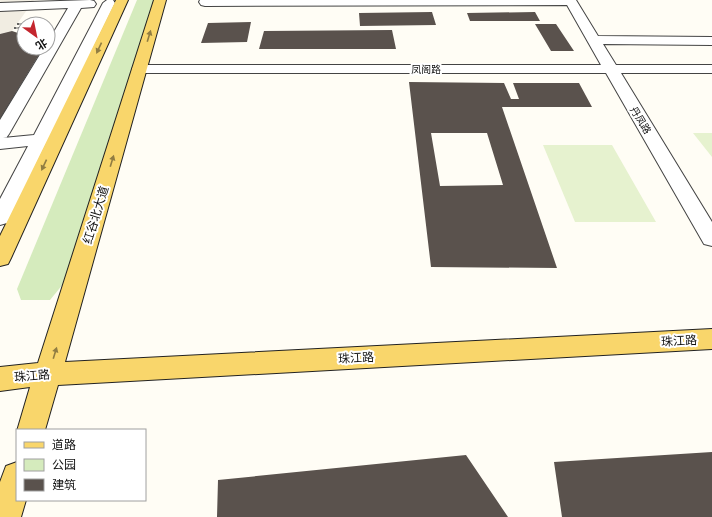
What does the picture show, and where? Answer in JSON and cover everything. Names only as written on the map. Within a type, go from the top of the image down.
[{"type":"main road","name":"红谷北大道","points":[[31,429],[160,0]]},
{"type":"main road","points":[[0,258],[57,138],[117,2]]},
{"type":"main road","name":"珠江路","points":[[0,379],[48,374],[712,339]]},
{"type":"main road","points":[[5,517],[16,480]]},
{"type":"street","points":[[205,2],[571,0]]},
{"type":"street","name":"丹凤路","points":[[571,0],[712,239]]},
{"type":"street","points":[[0,7],[117,2]]},
{"type":"street","points":[[0,218],[38,140],[117,2]]},
{"type":"street","points":[[0,134],[77,4]]},
{"type":"street","points":[[594,40],[712,41]]},
{"type":"street","name":"凤阁路","points":[[139,69],[712,69]]},
{"type":"street","points":[[0,144],[57,138]]},
{"type":"path","points":[[56,24],[66,24]]},
{"type":"green space","points":[[137,0],[155,0],[68,278],[50,300],[21,300],[17,289]]},
{"type":"green space","points":[[693,133],[712,133],[712,157]]},
{"type":"green space","points":[[543,145],[612,145],[656,222],[575,222]]},
{"type":"shaded area","points":[[0,0],[34,0],[23,16],[16,16],[16,25],[12,31],[0,34]]},
{"type":"building","points":[[432,12],[436,25],[360,26],[359,13]]},
{"type":"building","points":[[535,12],[540,21],[470,21],[467,13]]},
{"type":"building","points":[[251,22],[247,42],[201,43],[208,23]]},
{"type":"building","points":[[535,24],[556,24],[574,51],[551,51]]},
{"type":"building","points":[[392,30],[396,49],[259,49],[264,31]]},
{"type":"building","points":[[12,31],[16,32],[16,56],[38,56],[0,119],[0,34]]},
{"type":"building","points":[[409,82],[504,83],[511,99],[519,99],[513,83],[579,83],[592,107],[502,107],[557,268],[431,267]],"holes":[[[431,133],[487,133],[503,185],[440,186]]]},
{"type":"building","points":[[712,452],[712,517],[562,517],[554,462]]},
{"type":"building","points":[[466,455],[508,517],[217,517],[218,480]]}]
